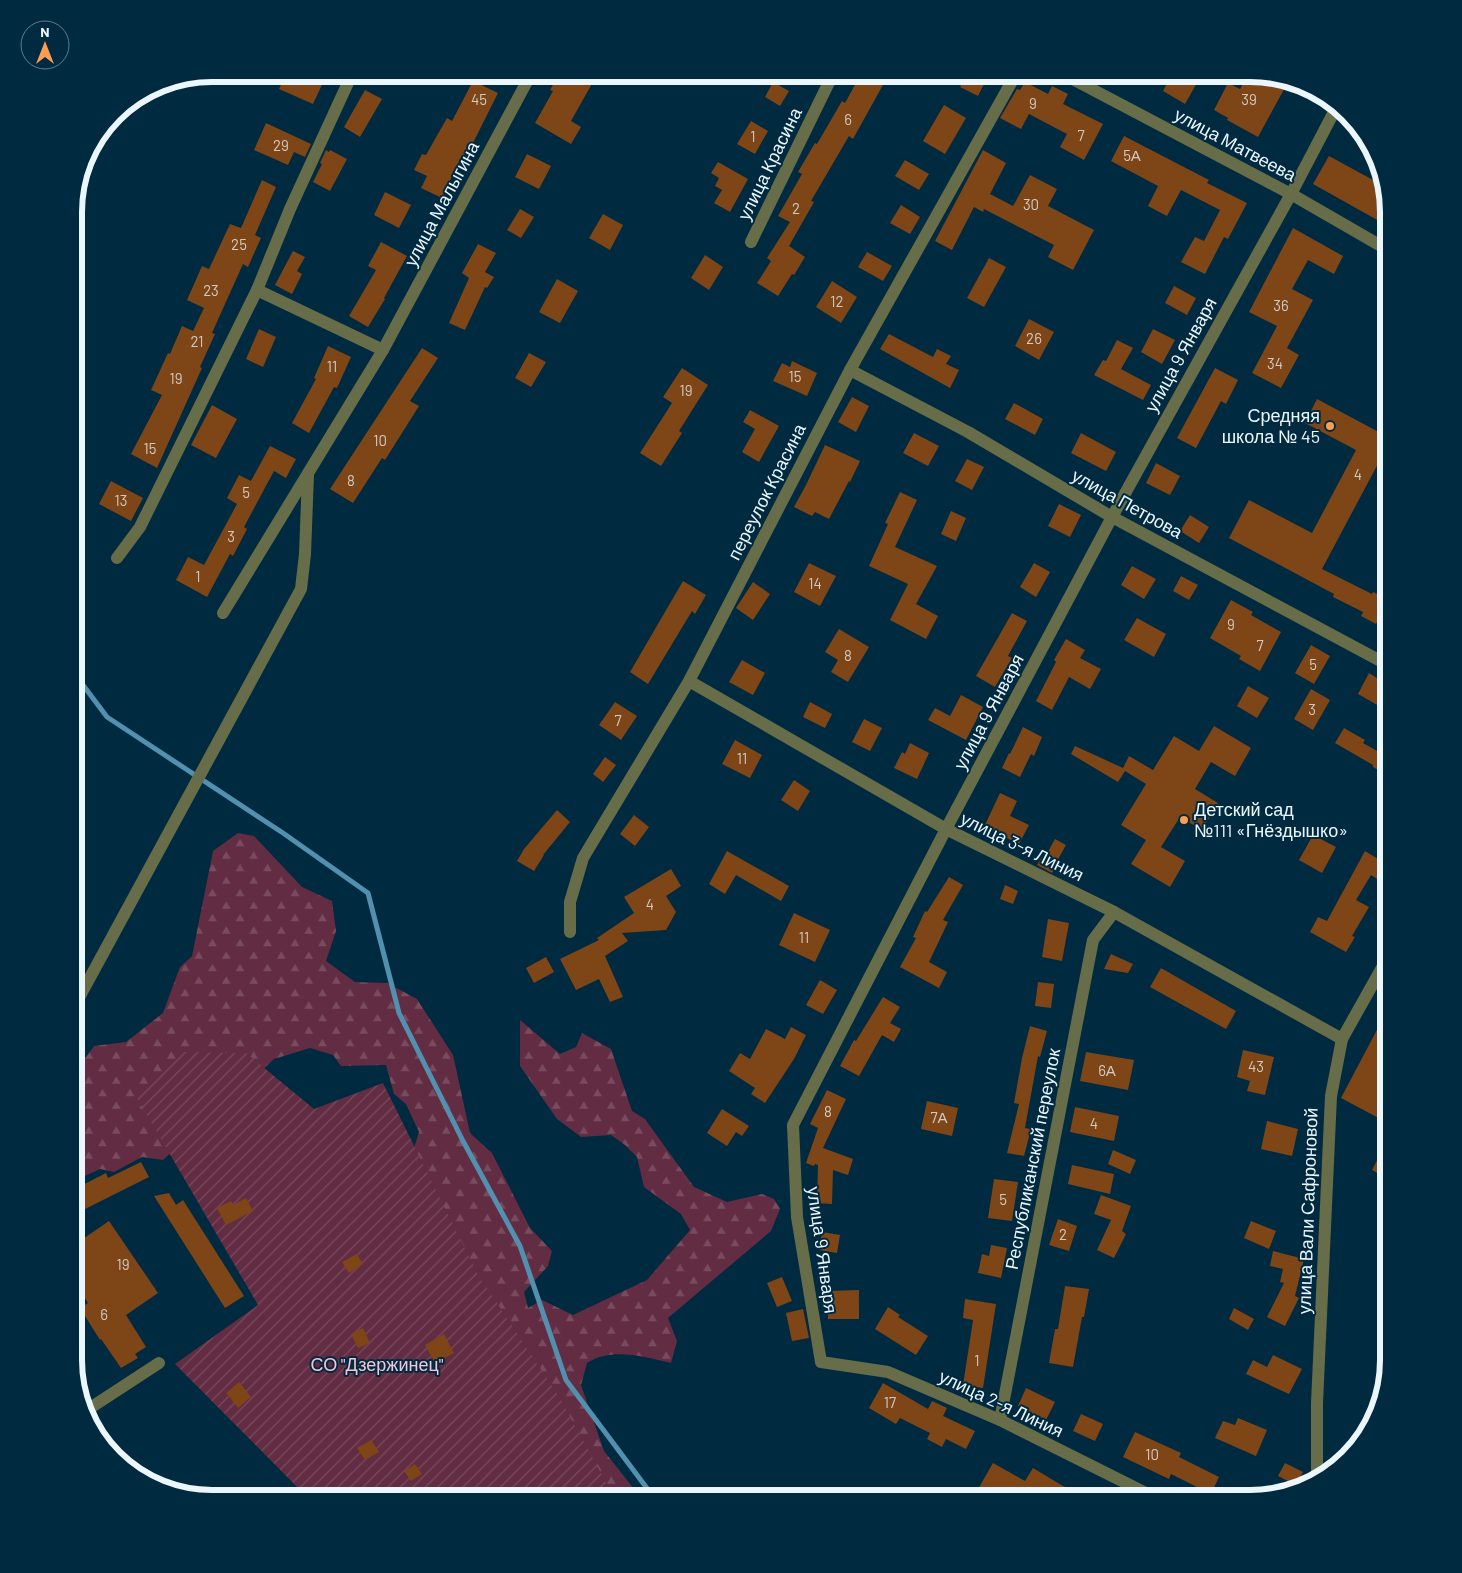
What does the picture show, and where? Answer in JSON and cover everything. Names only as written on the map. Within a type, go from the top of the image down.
[{"type":"street","points":[[116,558],[140,527],[257,290],[290,209],[348,82]]},
{"type":"street","name":"улица Малыгина","points":[[223,612],[384,350],[527,82]]},
{"type":"street","name":"улица Красина","points":[[751,242],[829,83]]},
{"type":"street","name":"переулок Красина","points":[[570,932],[570,902],[584,858],[689,681],[850,370],[1011,83]]},
{"type":"street","name":"улица Матвеева","points":[[1080,83],[1291,194],[1380,245]]},
{"type":"street","name":"улица 9 Января","points":[[821,1362],[797,1217],[793,1125],[946,829],[1112,517],[1291,194],[1333,113]]},
{"type":"street","points":[[257,290],[384,350]]},
{"type":"street","name":"улица Петрова","points":[[850,370],[968,432],[1112,517],[1380,661]]},
{"type":"street","points":[[82,991],[301,588],[306,554],[308,474]]},
{"type":"street","name":"улица 3-я Линия","points":[[689,681],[946,829],[1114,912],[1342,1039]]},
{"type":"street","name":"Республиканский переулок","points":[[1000,1420],[1092,940],[1114,912]]},
{"type":"street","name":"улица Вали Сафроновой","points":[[1317,1472],[1318,1403],[1331,1096],[1342,1039],[1380,971]]},
{"type":"street","name":"улица 2-я Линия","points":[[821,1362],[888,1372],[1000,1420],[1140,1490]]},
{"type":"street","points":[[91,1407],[159,1363]]},
{"type":"green space","points":[[238,833],[254,836],[302,887],[332,901],[336,931],[326,961],[355,982],[387,983],[417,999],[453,1055],[470,1133],[492,1153],[530,1228],[552,1251],[548,1266],[524,1292],[528,1308],[542,1300],[573,1315],[647,1280],[690,1230],[681,1214],[644,1187],[637,1157],[625,1145],[611,1135],[581,1137],[557,1119],[520,1066],[520,1020],[560,1054],[576,1047],[582,1033],[611,1049],[632,1111],[645,1119],[694,1187],[727,1202],[762,1194],[774,1199],[780,1209],[771,1231],[668,1318],[677,1341],[671,1363],[639,1356],[618,1354],[607,1355],[587,1363],[581,1385],[604,1451],[635,1490],[530,1490],[414,1148],[419,1132],[406,1104],[394,1094],[386,1065],[341,1066],[333,1055],[310,1048],[274,1059],[163,1160],[142,1157],[114,1172],[100,1169],[82,1178],[82,1062],[94,1046],[126,1042],[163,1013],[180,967],[192,956],[213,851]]},
{"type":"green space","name":"СО \"Дзержинец\"","points":[[184,1052],[246,1053],[314,1109],[383,1083],[477,1273],[560,1398],[610,1490],[300,1490],[175,1364],[258,1305],[137,1098]]},
{"type":"building","points":[[282,82],[323,82],[313,104],[279,89]]},
{"type":"building","points":[[472,82],[498,93],[466,157],[462,155],[442,198],[421,188],[427,176],[414,170],[422,154],[426,155],[447,118],[452,121]]},
{"type":"building","points":[[554,82],[593,82],[571,121],[581,127],[571,144],[535,123],[553,91],[550,90]]},
{"type":"building","points":[[773,83],[789,91],[780,106],[765,97]]},
{"type":"building","points":[[856,83],[884,83],[853,139],[849,136],[811,201],[814,202],[789,246],[805,257],[778,296],[757,283],[771,261],[767,258],[790,222],[778,216],[802,174],[798,172],[815,143],[817,144],[842,101],[845,103]]},
{"type":"building","points":[[962,83],[985,83],[978,96],[960,87]]},
{"type":"building","points":[[1026,83],[1048,94],[1052,86],[1068,94],[1063,104],[1103,124],[1084,160],[1060,147],[1067,134],[1029,114],[1021,129],[1000,118],[1017,89],[1020,90]]},
{"type":"building","points":[[1167,83],[1197,83],[1185,104],[1163,91]]},
{"type":"building","points":[[1228,83],[1240,89],[1243,83],[1285,88],[1258,137],[1227,120],[1228,118],[1214,110]]},
{"type":"building","points":[[365,90],[382,99],[360,137],[344,127]]},
{"type":"building","points":[[944,105],[966,118],[945,154],[923,141]]},
{"type":"building","points":[[751,121],[768,131],[755,154],[737,144]]},
{"type":"building","points":[[266,123],[311,144],[305,157],[294,152],[288,165],[254,150]]},
{"type":"building","points":[[1124,136],[1209,180],[1207,183],[1247,203],[1228,239],[1224,237],[1205,274],[1181,262],[1195,237],[1204,241],[1220,210],[1181,190],[1167,216],[1148,206],[1158,186],[1111,161]]},
{"type":"building","points":[[326,150],[329,152],[330,150],[347,159],[330,191],[313,182],[322,164],[320,163]]},
{"type":"building","points":[[983,150],[1006,163],[990,194],[1013,206],[1030,175],[1057,189],[1048,206],[1094,230],[1073,270],[1048,257],[1054,245],[984,209],[983,212],[974,207],[952,250],[935,241]]},
{"type":"building","points":[[527,154],[551,166],[539,189],[515,177]]},
{"type":"building","points":[[1329,156],[1375,181],[1380,222],[1313,184]]},
{"type":"building","points":[[905,160],[929,174],[919,190],[895,176]]},
{"type":"building","points":[[718,162],[748,179],[730,212],[714,203],[722,190],[715,186],[719,178],[711,173]]},
{"type":"building","points":[[262,180],[276,187],[255,235],[261,238],[248,267],[243,264],[212,333],[215,334],[200,367],[202,368],[157,468],[131,454],[162,395],[151,390],[182,326],[193,331],[204,308],[187,300],[202,266],[209,269],[230,224],[241,228]]},
{"type":"building","points":[[385,192],[411,205],[399,228],[374,215]]},
{"type":"building","points":[[901,205],[920,217],[910,234],[890,223]]},
{"type":"building","points":[[520,209],[534,217],[521,238],[507,230]]},
{"type":"building","points":[[603,214],[623,225],[610,250],[589,238]]},
{"type":"building","points":[[1293,228],[1343,256],[1334,274],[1308,260],[1292,289],[1313,300],[1287,348],[1299,355],[1281,388],[1252,373],[1277,326],[1249,312]]},
{"type":"building","points":[[381,242],[407,256],[368,327],[349,316],[376,270],[368,266]]},
{"type":"building","points":[[478,244],[496,253],[485,272],[494,277],[487,288],[485,287],[465,330],[449,323],[469,278],[462,273]]},
{"type":"building","points":[[293,251],[305,257],[297,271],[302,274],[292,294],[275,285]]},
{"type":"building","points":[[867,252],[892,266],[883,281],[858,267]]},
{"type":"building","points":[[705,255],[723,267],[709,290],[691,278]]},
{"type":"building","points":[[989,258],[1006,267],[984,307],[967,298]]},
{"type":"building","points":[[557,279],[578,291],[560,323],[539,312]]},
{"type":"building","points":[[832,281],[857,297],[841,323],[816,307]]},
{"type":"building","points":[[1174,286],[1196,298],[1187,315],[1165,303]]},
{"type":"building","points":[[1029,319],[1054,332],[1039,360],[1015,346]]},
{"type":"building","points":[[259,329],[276,337],[263,367],[246,359]]},
{"type":"building","points":[[1153,329],[1175,340],[1162,364],[1141,352]]},
{"type":"building","points":[[889,334],[933,357],[937,349],[951,356],[946,364],[959,370],[950,388],[880,349]]},
{"type":"building","points":[[1117,340],[1133,348],[1121,369],[1151,385],[1143,400],[1094,375],[1103,360],[1106,361]]},
{"type":"building","points":[[328,346],[351,357],[337,388],[334,387],[309,433],[292,423],[316,379],[314,378]]},
{"type":"building","points":[[422,348],[438,358],[410,401],[419,406],[385,460],[382,458],[353,503],[330,489]]},
{"type":"building","points":[[529,353],[546,362],[531,387],[515,378]]},
{"type":"building","points":[[792,361],[817,373],[807,396],[773,381],[782,363],[790,367]]},
{"type":"building","points":[[682,368],[708,385],[679,431],[682,433],[661,466],[640,453],[672,403],[663,397]]},
{"type":"building","points":[[1215,368],[1238,380],[1226,404],[1221,401],[1196,448],[1177,438]]},
{"type":"building","points":[[852,397],[869,406],[856,432],[838,422]]},
{"type":"building","points":[[1317,399],[1380,433],[1380,460],[1322,569],[1372,594],[1373,592],[1380,595],[1380,616],[1376,624],[1361,616],[1363,612],[1333,597],[1334,594],[1229,538],[1249,500],[1312,533],[1356,450],[1305,423]]},
{"type":"building","points":[[1014,403],[1043,419],[1035,435],[1005,419]]},
{"type":"building","points":[[212,405],[237,419],[216,458],[191,445]]},
{"type":"building","points":[[750,410],[779,426],[759,462],[742,452],[755,429],[743,422]]},
{"type":"building","points":[[914,433],[939,446],[928,466],[903,453]]},
{"type":"building","points":[[1081,433],[1116,452],[1106,471],[1071,453]]},
{"type":"building","points":[[825,445],[860,461],[829,519],[815,512],[812,516],[794,507]]},
{"type":"building","points":[[270,446],[296,459],[286,478],[274,471],[244,527],[247,529],[233,556],[230,554],[207,597],[176,580],[188,557],[204,565],[237,504],[227,498],[239,475],[251,481]]},
{"type":"building","points":[[967,459],[984,467],[972,490],[955,481]]},
{"type":"building","points":[[1156,463],[1180,476],[1170,495],[1146,483]]},
{"type":"building","points":[[111,481],[143,498],[131,521],[99,504]]},
{"type":"building","points":[[900,492],[917,500],[895,547],[937,566],[916,604],[938,616],[926,639],[890,620],[908,584],[869,566],[888,524],[885,523]]},
{"type":"building","points":[[1059,504],[1081,515],[1070,537],[1048,526]]},
{"type":"building","points":[[951,511],[966,518],[956,541],[941,534]]},
{"type":"building","points":[[1190,515],[1209,527],[1199,543],[1180,531]]},
{"type":"building","points":[[809,563],[836,576],[820,606],[794,592]]},
{"type":"building","points":[[1034,563],[1050,572],[1036,597],[1020,587]]},
{"type":"building","points":[[1132,566],[1156,579],[1144,599],[1121,585]]},
{"type":"building","points":[[1181,576],[1198,585],[1189,600],[1173,591]]},
{"type":"building","points":[[683,581],[706,595],[695,614],[692,611],[648,684],[630,672]]},
{"type":"building","points":[[753,582],[770,594],[753,620],[736,608]]},
{"type":"building","points":[[1231,600],[1253,612],[1251,615],[1281,632],[1260,671],[1239,659],[1241,656],[1210,638]]},
{"type":"building","points":[[1012,613],[1027,621],[1008,656],[1012,658],[995,687],[976,676]]},
{"type":"building","points":[[1137,618],[1166,634],[1154,657],[1124,640]]},
{"type":"building","points":[[839,629],[869,647],[848,682],[831,672],[838,660],[825,652]]},
{"type":"building","points":[[1066,639],[1085,650],[1080,658],[1101,669],[1090,689],[1069,677],[1052,710],[1036,701],[1056,662],[1054,660]]},
{"type":"building","points":[[1311,645],[1330,656],[1314,684],[1295,673]]},
{"type":"building","points":[[742,660],[765,673],[753,695],[729,682]]},
{"type":"building","points":[[1369,673],[1380,680],[1380,706],[1358,694]]},
{"type":"building","points":[[1248,686],[1269,698],[1257,718],[1237,706]]},
{"type":"building","points":[[1311,689],[1330,700],[1313,730],[1294,719]]},
{"type":"building","points":[[961,695],[983,707],[966,740],[928,720],[935,708],[950,716]]},
{"type":"building","points":[[615,702],[637,716],[621,740],[599,725]]},
{"type":"building","points":[[810,702],[832,714],[825,728],[803,717]]},
{"type":"building","points":[[864,719],[882,728],[870,751],[852,742]]},
{"type":"building","points":[[1214,726],[1251,748],[1235,776],[1211,762],[1195,789],[1218,803],[1202,830],[1180,817],[1161,847],[1185,861],[1170,887],[1131,864],[1146,840],[1121,825],[1146,784],[1125,771],[1118,782],[1071,754],[1075,746],[1123,768],[1129,756],[1153,770],[1174,736],[1199,751]]},
{"type":"building","points":[[1023,727],[1042,737],[1034,756],[1031,754],[1020,777],[1002,768]]},
{"type":"building","points":[[1344,728],[1365,740],[1363,743],[1380,753],[1380,771],[1373,765],[1335,743]]},
{"type":"building","points":[[735,740],[762,755],[750,778],[722,764]]},
{"type":"building","points":[[910,743],[929,753],[917,779],[894,768],[902,752],[905,754]]},
{"type":"building","points":[[605,757],[616,765],[603,782],[593,774]]},
{"type":"building","points":[[794,780],[810,791],[798,811],[781,800]]},
{"type":"building","points":[[1000,793],[1017,801],[1010,816],[1029,825],[1019,844],[984,827]]},
{"type":"building","points":[[557,810],[570,822],[543,855],[534,871],[517,861],[524,849]]},
{"type":"building","points":[[634,815],[649,827],[635,846],[620,834]]},
{"type":"building","points":[[1313,835],[1336,847],[1322,873],[1299,860]]},
{"type":"building","points":[[1055,839],[1066,845],[1052,873],[1037,865],[1043,855],[1045,857]]},
{"type":"building","points":[[727,851],[789,886],[781,901],[736,875],[725,894],[709,884]]},
{"type":"building","points":[[1365,851],[1380,860],[1379,880],[1371,875],[1356,900],[1369,907],[1352,936],[1355,937],[1346,952],[1310,932],[1318,917],[1327,921]]},
{"type":"building","points":[[671,869],[681,886],[666,896],[676,912],[666,930],[622,933],[628,941],[605,956],[623,997],[610,1002],[599,979],[576,990],[560,959],[599,940],[597,938],[634,913],[624,897]]},
{"type":"building","points":[[949,877],[963,885],[943,920],[948,922],[929,962],[947,972],[939,988],[900,967],[916,938],[913,937],[925,911],[927,912]]},
{"type":"building","points":[[1005,885],[1018,891],[1013,904],[1000,899]]},
{"type":"building","points":[[794,913],[830,930],[815,962],[779,945]]},
{"type":"building","points":[[1048,919],[1069,923],[1062,961],[1042,957]]},
{"type":"building","points":[[1111,954],[1133,964],[1128,973],[1104,969]]},
{"type":"building","points":[[546,957],[554,972],[534,983],[526,968]]},
{"type":"building","points":[[1161,968],[1236,1011],[1226,1029],[1150,987]]},
{"type":"building","points":[[820,980],[837,990],[823,1014],[806,1005]]},
{"type":"building","points":[[1038,982],[1054,984],[1051,1008],[1035,1006]]},
{"type":"building","points":[[883,997],[900,1007],[890,1023],[901,1029],[894,1042],[882,1035],[859,1076],[840,1066],[854,1040],[856,1041]]},
{"type":"building","points":[[1380,1024],[1380,1119],[1341,1098]]},
{"type":"building","points":[[1030,1026],[1047,1031],[1040,1057],[1038,1056],[1025,1128],[1031,1129],[1024,1156],[1007,1153],[1019,1104],[1014,1103]]},
{"type":"building","points":[[791,1027],[806,1035],[794,1059],[765,1103],[751,1094],[755,1088],[729,1071],[740,1053],[750,1059],[766,1029],[785,1039]]},
{"type":"building","points":[[1243,1050],[1274,1057],[1265,1095],[1247,1091],[1250,1081],[1237,1077]]},
{"type":"building","points":[[1086,1052],[1134,1060],[1128,1090],[1080,1081]]},
{"type":"building","points":[[827,1090],[846,1099],[823,1148],[853,1159],[848,1175],[833,1170],[832,1204],[817,1203],[818,1165],[815,1164],[814,1166],[806,1163],[818,1128],[810,1124]]},
{"type":"building","points":[[927,1101],[958,1108],[952,1136],[921,1129]]},
{"type":"building","points":[[1075,1107],[1119,1116],[1114,1141],[1070,1132]]},
{"type":"building","points":[[722,1109],[749,1126],[742,1136],[736,1132],[727,1146],[707,1133]]},
{"type":"building","points":[[1267,1121],[1298,1129],[1292,1156],[1261,1149]]},
{"type":"building","points":[[1113,1150],[1136,1160],[1130,1174],[1108,1164]]},
{"type":"building","points":[[1380,1154],[1380,1174],[1372,1170]]},
{"type":"building","points":[[141,1162],[149,1177],[85,1209],[82,1203],[82,1185],[106,1173],[108,1178]]},
{"type":"building","points":[[1072,1165],[1114,1174],[1110,1194],[1068,1184]]},
{"type":"building","points":[[994,1179],[1018,1182],[1012,1221],[988,1218]]},
{"type":"building","points":[[169,1193],[176,1205],[183,1200],[244,1296],[225,1308],[154,1196]]},
{"type":"building","points":[[1101,1195],[1131,1206],[1122,1231],[1126,1234],[1114,1258],[1097,1250],[1111,1220],[1094,1214]]},
{"type":"building","points":[[246,1198],[253,1211],[226,1225],[217,1208],[231,1201],[233,1205]]},
{"type":"building","points":[[1058,1219],[1077,1226],[1069,1251],[1049,1245]]},
{"type":"building","points":[[109,1221],[158,1293],[126,1315],[146,1347],[135,1354],[138,1358],[121,1368],[82,1311],[82,1307],[88,1303],[82,1294],[82,1239]]},
{"type":"building","points":[[1251,1221],[1276,1231],[1269,1249],[1244,1238]]},
{"type":"building","points":[[822,1232],[840,1235],[837,1253],[819,1250]]},
{"type":"building","points":[[991,1245],[1007,1248],[1001,1278],[978,1273],[982,1254],[989,1256]]},
{"type":"building","points":[[1273,1251],[1304,1259],[1295,1296],[1299,1298],[1285,1326],[1267,1317],[1284,1283],[1280,1282],[1283,1269],[1270,1266]]},
{"type":"building","points":[[357,1254],[363,1264],[349,1273],[342,1262]]},
{"type":"building","points":[[782,1277],[792,1301],[777,1307],[767,1283]]},
{"type":"building","points":[[1065,1286],[1089,1289],[1073,1367],[1049,1363],[1055,1329],[1058,1329]]},
{"type":"building","points":[[859,1290],[859,1319],[828,1319],[827,1291]]},
{"type":"building","points":[[965,1299],[996,1304],[983,1388],[963,1385],[973,1320],[963,1318]]},
{"type":"building","points":[[888,1307],[900,1315],[898,1317],[928,1336],[916,1355],[875,1329]]},
{"type":"building","points":[[1234,1308],[1254,1319],[1248,1330],[1229,1319]]},
{"type":"building","points":[[803,1309],[809,1338],[792,1341],[786,1313]]},
{"type":"building","points":[[363,1328],[370,1343],[358,1348],[351,1334]]},
{"type":"building","points":[[444,1334],[454,1353],[435,1363],[425,1345]]},
{"type":"building","points":[[1273,1355],[1302,1369],[1289,1394],[1246,1374],[1253,1360],[1267,1367]]},
{"type":"building","points":[[239,1382],[251,1397],[238,1408],[226,1393]]},
{"type":"building","points":[[883,1383],[928,1409],[932,1401],[947,1408],[943,1416],[975,1431],[966,1449],[946,1439],[942,1447],[927,1439],[930,1433],[900,1418],[896,1424],[869,1408]]},
{"type":"building","points":[[1026,1388],[1055,1402],[1046,1420],[1018,1406]]},
{"type":"building","points":[[1081,1414],[1103,1424],[1095,1441],[1073,1431]]},
{"type":"building","points":[[1238,1418],[1267,1430],[1256,1456],[1215,1438],[1223,1421],[1235,1425]]},
{"type":"building","points":[[1135,1432],[1181,1453],[1179,1457],[1219,1477],[1213,1490],[1203,1490],[1171,1474],[1169,1479],[1123,1457]]},
{"type":"building","points":[[371,1440],[379,1452],[365,1460],[357,1448]]},
{"type":"building","points":[[993,1463],[1025,1481],[1033,1468],[1072,1490],[980,1490],[978,1489]]},
{"type":"building","points":[[1285,1463],[1303,1472],[1298,1481],[1293,1483],[1278,1476]]},
{"type":"building","points":[[415,1464],[422,1474],[411,1481],[404,1471]]},
{"type":"waterway","points":[[83,684],[107,717],[283,833],[368,893],[399,1013],[463,1141],[520,1246],[566,1380],[648,1490]]},
{"type":"place","name":"Средняя школа № 45","points":[[1330,426]]},
{"type":"place","name":"Детский сад №111 «Гнёздышко»","points":[[1184,820]]}]
